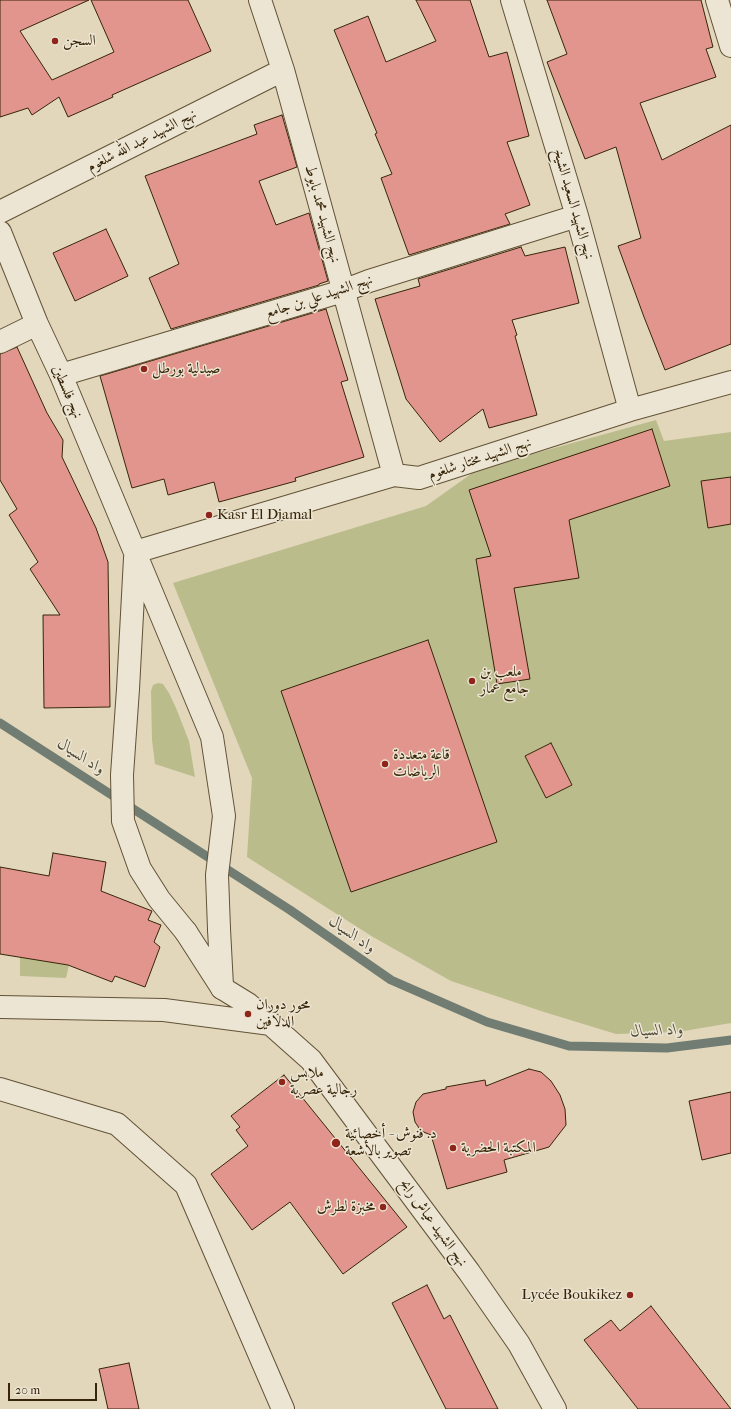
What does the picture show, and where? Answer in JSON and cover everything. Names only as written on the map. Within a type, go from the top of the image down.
[{"type":"street","name":"نهج الشهيد محمد بايوط","points":[[260,0],[283,70],[394,475]]},
{"type":"street","name":"نهج الشهيد السعيد الشيخ","points":[[512,0],[577,216],[630,410]]},
{"type":"street","points":[[718,0],[731,46]]},
{"type":"street","name":"نهج الشهيد عبد الله شلغوم","points":[[0,212],[283,70]]},
{"type":"street","name":"نهج الشهيد علي بن جامع","points":[[61,376],[343,291],[369,281],[577,216]]},
{"type":"street","name":"نهج فلسطين","points":[[0,232],[37,324],[61,376],[212,737],[224,816],[217,875],[222,988]]},
{"type":"street","points":[[0,342],[37,324]]},
{"type":"street","name":"نهج الشهيد مختار شلغوم","points":[[135,552],[394,475],[419,478],[630,410],[731,382]]},
{"type":"street","points":[[135,552],[122,775],[123,821],[140,869],[159,899],[186,932],[222,988]]},
{"type":"street","name":"نهج الشهيد عياش رابح","points":[[222,988],[248,1004],[312,1060],[469,1272],[519,1344],[555,1409]]},
{"type":"street","points":[[0,1007],[164,1010],[271,1024]]},
{"type":"street","points":[[0,1089],[117,1124],[186,1186],[283,1409]]},
{"type":"green space","name":"ملعب بن جامع عمار","points":[[656,420],[664,441],[731,432],[731,1023],[678,1032],[616,1034],[451,981],[373,937],[247,857],[252,778],[173,583],[426,506],[478,469]]},
{"type":"green space","points":[[158,683],[163,684],[169,693],[189,741],[195,777],[155,764],[152,740],[151,691],[153,685]]},
{"type":"green space","points":[[20,957],[69,965],[66,978],[20,976]]},
{"type":"building","points":[[0,0],[89,0],[20,31],[52,80],[114,52],[91,0],[188,0],[211,51],[112,95],[113,97],[68,117],[59,97],[32,115],[28,108],[0,117]]},
{"type":"building","points":[[416,0],[470,0],[489,57],[507,52],[529,136],[507,142],[530,205],[505,214],[510,224],[409,255],[381,178],[392,174],[375,134],[377,133],[334,30],[368,16],[386,62],[436,41]]},
{"type":"building","points":[[547,0],[701,0],[713,47],[706,49],[716,77],[640,103],[662,160],[731,125],[731,344],[665,370],[618,246],[641,238],[616,147],[585,159],[547,62],[567,54]]},
{"type":"building","points":[[282,115],[297,167],[259,181],[276,225],[309,213],[328,281],[171,329],[149,278],[179,264],[145,176],[257,134],[254,125]]},
{"type":"building","points":[[106,229],[128,276],[75,301],[53,253]]},
{"type":"building","points":[[521,247],[525,256],[565,247],[579,303],[512,320],[537,415],[489,428],[483,409],[440,442],[406,399],[375,299],[420,286],[418,279]]},
{"type":"building","points":[[326,309],[348,380],[341,382],[364,457],[295,478],[296,481],[219,502],[214,482],[168,495],[164,479],[132,488],[100,376]]},
{"type":"building","points":[[17,347],[47,413],[63,440],[62,457],[96,528],[108,562],[110,707],[44,708],[43,615],[60,615],[30,569],[38,562],[9,515],[17,509],[0,480],[0,354]]},
{"type":"building","points":[[652,429],[670,486],[569,520],[579,578],[514,588],[530,679],[497,684],[476,559],[491,556],[469,490]]},
{"type":"building","points":[[731,477],[731,524],[708,528],[701,481]]},
{"type":"building","points":[[428,640],[497,842],[351,892],[281,691]]},
{"type":"building","points":[[551,743],[572,785],[546,798],[525,756]]},
{"type":"building","points":[[53,853],[106,862],[101,891],[152,911],[148,920],[161,925],[154,942],[160,947],[145,987],[115,976],[112,982],[68,965],[0,954],[0,867],[49,876]]},
{"type":"building","points":[[529,1069],[541,1072],[551,1081],[560,1095],[565,1109],[566,1125],[549,1147],[504,1160],[507,1172],[447,1189],[431,1135],[421,1131],[415,1122],[413,1112],[416,1102],[423,1094],[446,1089],[446,1087],[485,1080],[486,1086]]},
{"type":"building","points":[[284,1075],[407,1227],[343,1274],[290,1202],[252,1230],[211,1174],[248,1146],[236,1130],[240,1127],[231,1116]]},
{"type":"building","points":[[731,1092],[731,1153],[702,1160],[689,1101]]},
{"type":"building","points":[[427,1285],[444,1319],[450,1315],[498,1409],[446,1409],[392,1303]]},
{"type":"building","points":[[651,1306],[731,1409],[638,1409],[584,1340],[611,1320],[620,1331]]},
{"type":"building","points":[[129,1363],[139,1409],[108,1409],[99,1369]]},
{"type":"waterway","name":"واد السيال","points":[[0,723],[290,910],[391,980],[487,1022],[569,1046],[667,1048],[731,1040]]},
{"type":"place","name":"السجن","points":[[55,41]]},
{"type":"place","name":"صيدلية بورطل","points":[[144,369]]},
{"type":"place","name":"Kasr El Djamal","points":[[209,515]]},
{"type":"place","name":"ملعب بن جامع عمار","points":[[472,681]]},
{"type":"place","name":"قاعة متعددة الرياضات","points":[[385,764]]},
{"type":"place","name":"محور دوران الدلافين","points":[[248,1014]]},
{"type":"place","name":"ملابس رجالية عصرية","points":[[282,1082]]},
{"type":"place","name":"د. فنوش - أخصائية تصوير بالأشعة","points":[[336,1143]]},
{"type":"place","name":"المكتبة الحضرية","points":[[453,1148]]},
{"type":"place","name":"مخبزة لطرش","points":[[383,1207]]},
{"type":"place","name":"Lycée Boukikez","points":[[630,1295]]}]
